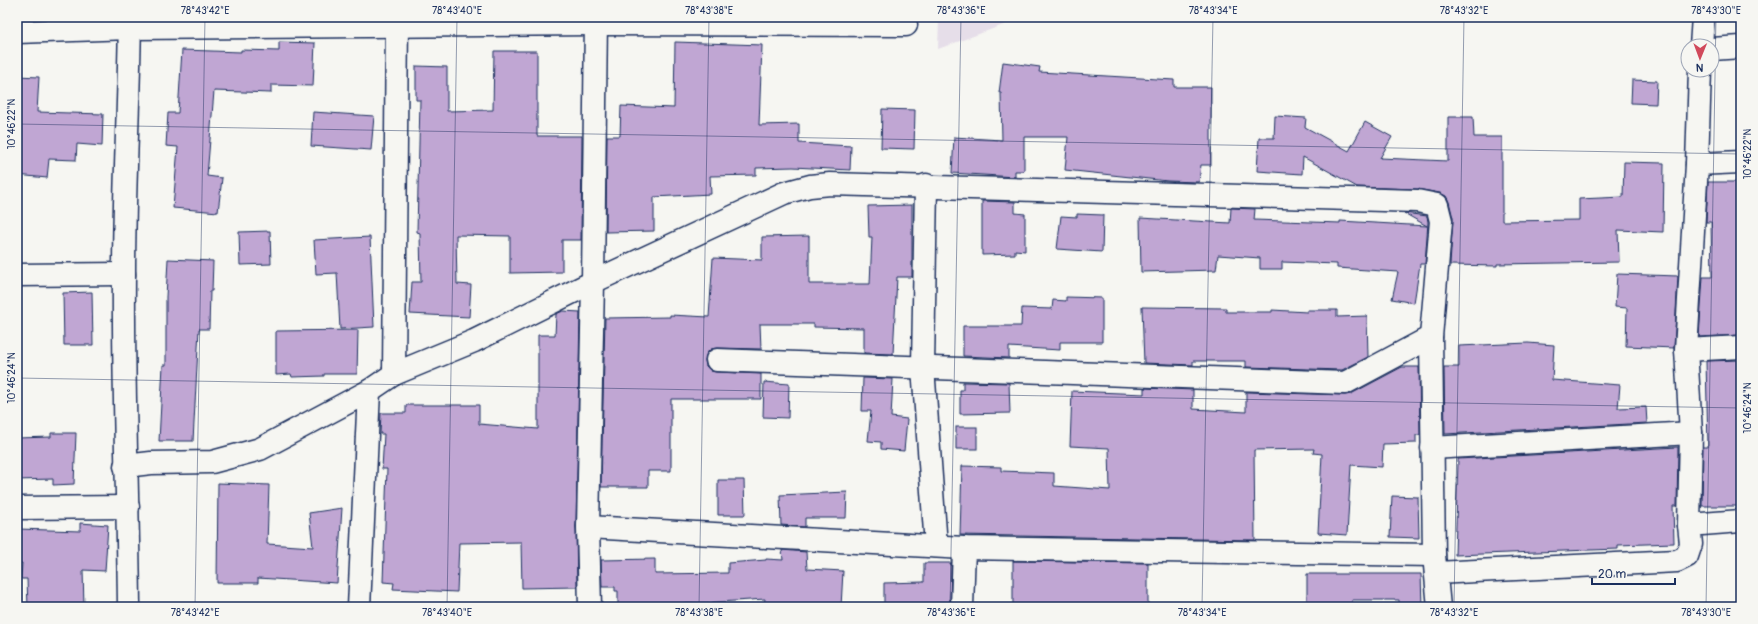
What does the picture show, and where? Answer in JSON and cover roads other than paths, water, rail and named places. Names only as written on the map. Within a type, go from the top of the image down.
[{"type":"street","points":[[1702,38],[1703,17]]},
{"type":"street","points":[[590,607],[588,527],[596,20]]},
{"type":"street","points":[[17,32],[130,22],[596,20],[906,24]]},
{"type":"street","points":[[129,607],[128,507],[125,466],[124,274],[130,22]]},
{"type":"street","points":[[394,374],[397,22]]},
{"type":"street","points":[[1720,48],[1741,46]]},
{"type":"street","points":[[588,527],[964,548],[1435,564],[1677,561],[1687,556],[1691,544],[1689,525],[1691,434],[1686,350],[1698,164],[1700,78]]},
{"type":"street","points":[[1698,164],[1741,162]]},
{"type":"street","points":[[125,466],[151,462],[212,462],[260,449],[369,391],[394,374],[474,341],[593,282],[784,193],[810,186],[830,184],[926,185],[1417,201],[1436,205],[1441,221],[1432,337],[1432,448],[1435,564],[1439,607]]},
{"type":"street","points":[[926,185],[923,367],[936,546]]},
{"type":"street","points":[[17,274],[124,274]]},
{"type":"street","points":[[717,360],[1346,383],[1432,337]]},
{"type":"street","points":[[1686,350],[1741,348]]},
{"type":"street","points":[[359,607],[369,391]]},
{"type":"street","points":[[1432,448],[1691,434]]},
{"type":"street","points":[[17,508],[128,507]]},
{"type":"street","points":[[1689,525],[1741,521]]},
{"type":"street","points":[[962,607],[964,548]]}]
